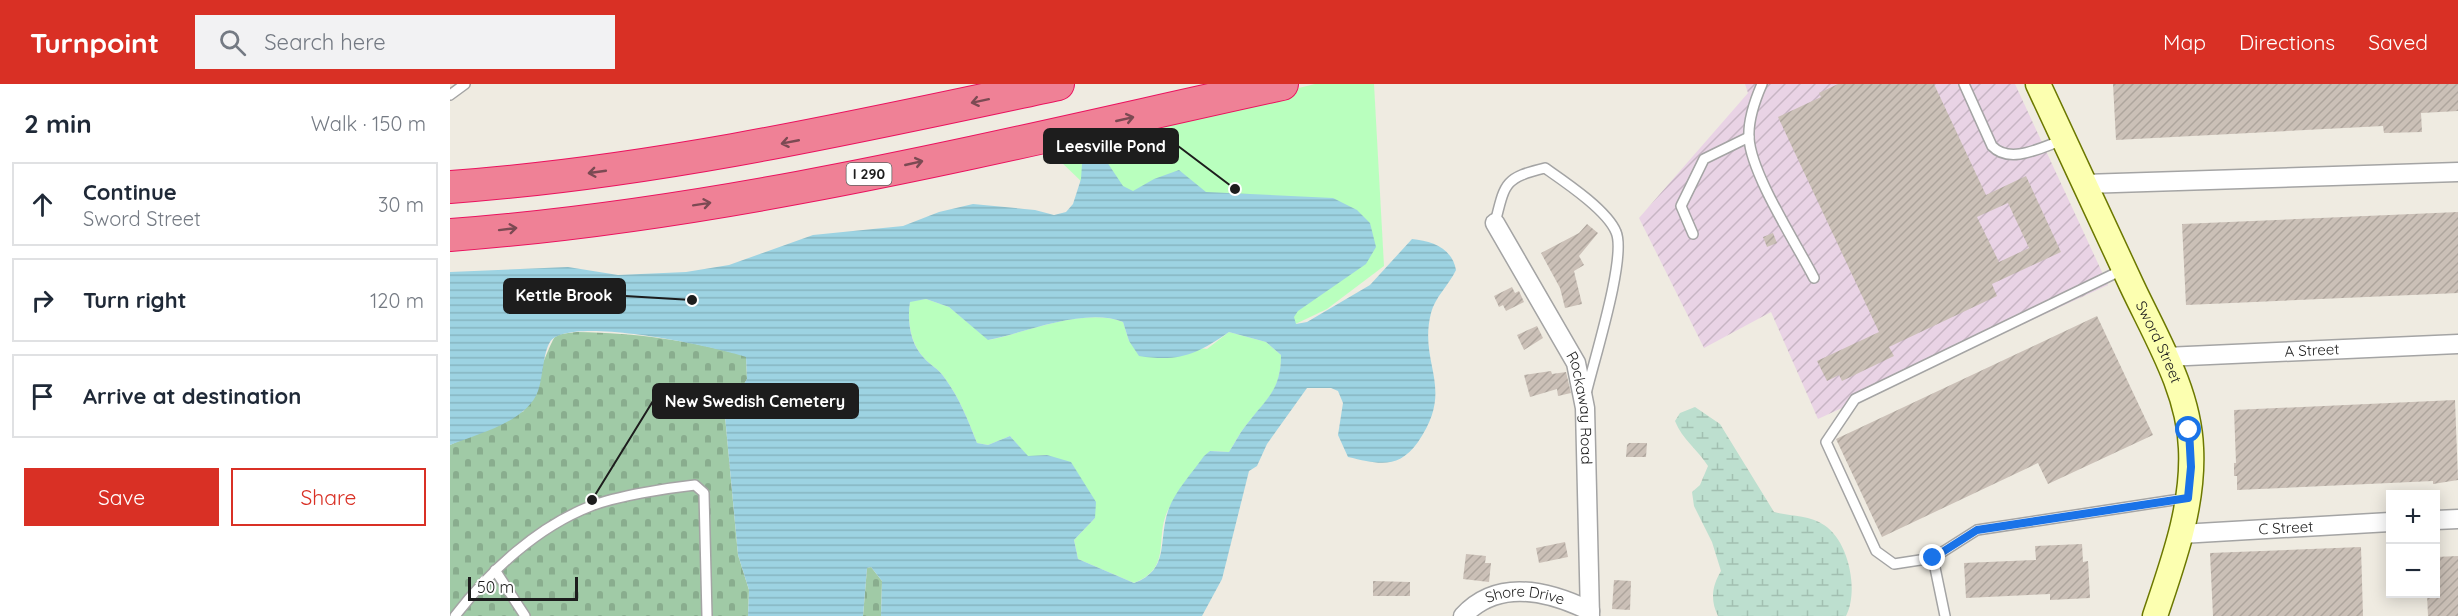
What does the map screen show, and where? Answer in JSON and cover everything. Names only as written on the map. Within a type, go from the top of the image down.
[{"type":"highway","points":[[450,187],[590,173],[749,149],[1058,84]]},
{"type":"highway","name":"I 290","points":[[450,235],[617,216],[797,188],[1282,84]]},
{"type":"street","name":"Sword Street","points":[[2037,84],[2178,385],[2189,430],[2191,467],[2188,498],[2181,534],[2154,616]]},
{"type":"street","points":[[2084,184],[2458,172]]},
{"type":"street","name":"Rockaway Road","points":[[1495,223],[1576,363],[1584,402],[1590,613]]},
{"type":"street","name":"A Street","points":[[2165,357],[2458,344]]},
{"type":"street","points":[[2440,520],[2458,519]]},
{"type":"street","name":"C Street","points":[[2181,534],[2386,522]]},
{"type":"street","name":"Shore Drive","points":[[1463,616],[1485,598],[1520,591],[1547,593],[1590,613]]},
{"type":"lane","points":[[450,95],[465,84]]},
{"type":"lane","points":[[1762,84],[1755,100],[1749,137],[1755,166],[1814,278]]},
{"type":"lane","points":[[1964,84],[1992,146],[1998,153],[2009,155],[2026,153],[2064,140]]},
{"type":"lane","points":[[1693,234],[1682,206],[1704,159],[1749,137]]},
{"type":"lane","points":[[1495,223],[1504,188],[1518,175],[1545,168],[1590,201],[1617,232],[1619,261],[1584,402]]},
{"type":"lane","points":[[2124,269],[1855,399],[1826,442],[1876,551],[1894,564],[1933,558],[1977,530],[2188,498]]},
{"type":"lane","points":[[455,616],[495,570],[550,528],[590,506],[695,485],[704,493],[707,616]]},
{"type":"lane","points":[[1933,558],[1945,616]]},
{"type":"lane","points":[[495,570],[525,616]]},
{"type":"shaded area","points":[[1745,84],[2015,84],[2108,285],[1818,419],[1771,312],[1704,348],[1639,218],[1748,93]]},
{"type":"green space","points":[[1315,84],[1374,84],[1384,266],[1327,309],[1285,329],[1109,208],[1059,160],[1101,136]]},
{"type":"green space","points":[[926,299],[949,307],[989,340],[1056,322],[1091,317],[1123,322],[1129,341],[1207,349],[1229,332],[1266,342],[1281,355],[1279,377],[1272,393],[1244,427],[1229,452],[1210,451],[1178,493],[1165,519],[1160,551],[1154,569],[1134,583],[1078,559],[1074,540],[1095,518],[1047,455],[1028,457],[1010,436],[988,445],[977,443],[967,417],[942,374],[926,360],[915,345],[909,323],[910,301]]},
{"type":"green space","points":[[577,332],[662,338],[746,356],[747,379],[725,416],[738,555],[749,590],[748,616],[450,616],[450,445],[524,411],[555,337]]},
{"type":"green space","points":[[1695,407],[1720,424],[1774,512],[1813,519],[1833,532],[1840,542],[1849,567],[1852,593],[1846,616],[1718,616],[1713,593],[1721,571],[1712,542],[1694,506],[1692,492],[1700,485],[1708,466],[1675,421],[1680,413]]},
{"type":"green space","points":[[871,567],[882,581],[881,616],[863,616],[867,568]]},
{"type":"water","points":[[1103,156],[1123,186],[1133,191],[1154,179],[1179,170],[1206,192],[1333,198],[1357,210],[1370,223],[1376,247],[1366,264],[1298,311],[1294,317],[1296,324],[1307,322],[1370,285],[1412,239],[1440,247],[1454,262],[1456,270],[1431,313],[1428,331],[1434,376],[1434,406],[1429,423],[1418,442],[1403,457],[1387,463],[1348,457],[1338,435],[1343,403],[1338,391],[1331,388],[1307,388],[1267,444],[1257,466],[1249,471],[1222,579],[1202,616],[881,616],[882,581],[871,567],[867,568],[863,616],[748,616],[749,590],[738,555],[725,416],[747,379],[746,357],[706,346],[612,332],[584,331],[562,334],[550,342],[538,391],[523,411],[500,426],[450,445],[450,272],[568,267],[618,275],[686,272],[729,265],[813,235],[903,226],[939,212],[973,204],[1035,210],[1054,215],[1066,212],[1073,204],[1081,179],[1082,164]],"holes":[[[926,299],[949,307],[988,340],[1056,322],[1092,317],[1108,318],[1123,322],[1129,341],[1139,356],[1165,358],[1187,355],[1229,332],[1266,342],[1281,355],[1280,367],[1272,393],[1244,427],[1229,452],[1210,451],[1179,489],[1168,511],[1158,562],[1153,570],[1134,583],[1078,559],[1074,540],[1095,518],[1096,502],[1071,462],[1047,455],[1028,456],[1010,436],[988,445],[977,443],[954,393],[942,374],[919,352],[911,331],[910,302]]]},
{"type":"building","points":[[1838,84],[1934,84],[1986,195],[2026,176],[2061,252],[1992,284],[1997,296],[1889,347],[1894,356],[1842,381],[1839,375],[1827,381],[1817,361],[1879,332],[1778,117],[1821,97],[1819,93]],"holes":[[[2008,203],[2029,248],[1999,262],[1977,217]]]},
{"type":"building","points":[[2113,84],[2458,84],[2458,111],[2421,113],[2422,132],[2384,133],[2383,126],[2116,140]]},
{"type":"building","points":[[2458,212],[2458,293],[2186,305],[2182,224]]},
{"type":"building","points":[[1587,224],[1598,233],[1579,256],[1584,265],[1574,271],[1582,304],[1565,308],[1560,288],[1541,253],[1579,233]]},
{"type":"building","points":[[1773,233],[1777,243],[1767,247],[1763,237]]},
{"type":"building","points":[[1512,287],[1515,293],[1519,291],[1524,302],[1506,311],[1503,305],[1499,307],[1494,296]]},
{"type":"building","points":[[2097,316],[2153,435],[2048,484],[2038,463],[1882,537],[1836,439]]},
{"type":"building","points":[[1537,326],[1543,338],[1524,350],[1517,335]]},
{"type":"building","points":[[1551,371],[1552,374],[1566,372],[1571,393],[1558,396],[1557,389],[1530,397],[1524,375]]},
{"type":"building","points":[[2455,400],[2458,480],[2433,484],[2433,481],[2237,490],[2237,476],[2234,476],[2234,463],[2236,463],[2234,410]]},
{"type":"building","points":[[1629,443],[1647,443],[1646,457],[1626,457]]},
{"type":"building","points":[[1565,542],[1568,557],[1539,563],[1536,548]]},
{"type":"building","points":[[2082,544],[2083,562],[2088,561],[2090,598],[2050,600],[2050,594],[1966,598],[1964,563],[2036,560],[2035,546]]},
{"type":"building","points":[[2361,547],[2363,616],[2213,616],[2210,553]]},
{"type":"building","points":[[1466,554],[1486,556],[1485,563],[1491,563],[1489,582],[1463,579]]},
{"type":"building","points":[[2458,556],[2458,616],[2428,616],[2427,598],[2440,598],[2440,557]]},
{"type":"building","points":[[1614,580],[1631,581],[1630,610],[1612,609]]},
{"type":"building","points":[[1373,581],[1410,582],[1410,596],[1373,596]]},
{"type":"place","name":"Leesville Pond","points":[[1235,189]]},
{"type":"place","name":"Kettle Brook","points":[[692,300]]},
{"type":"place","name":"New Swedish Cemetery","points":[[592,500]]},
{"type":"route","points":[[1933,558],[1977,530],[2188,498],[2191,467],[2189,430]]}]
